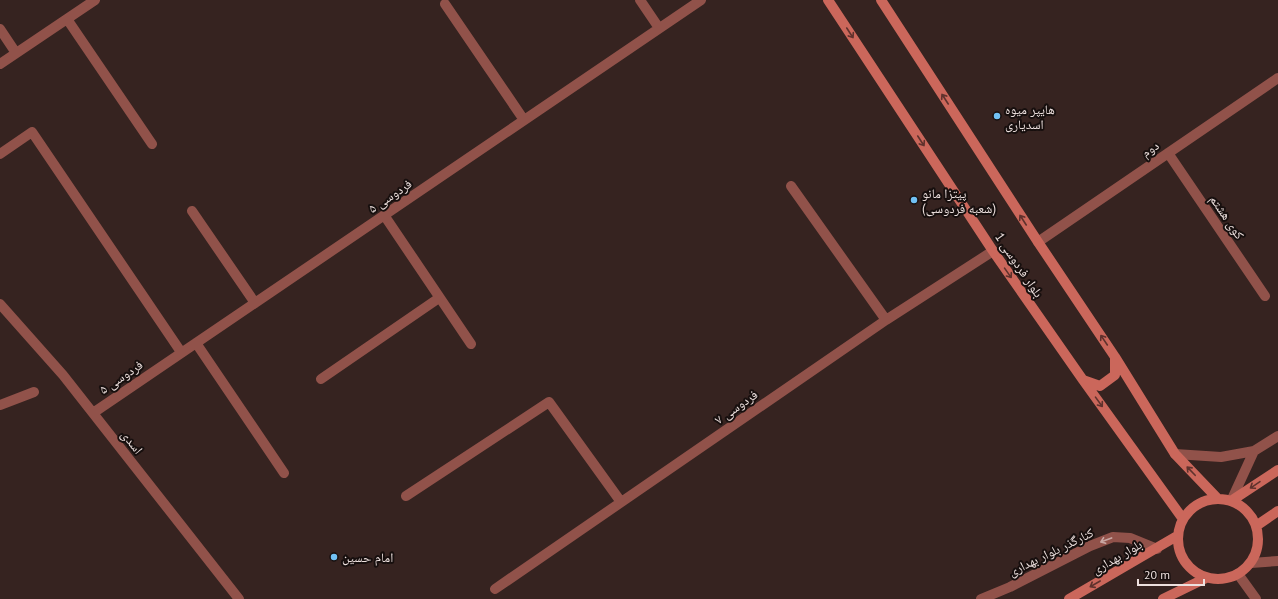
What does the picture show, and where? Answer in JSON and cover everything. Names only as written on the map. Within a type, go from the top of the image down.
[{"type":"main road","name":"بلوار فردوسی 1","points":[[828,0],[993,251],[1182,519]]},
{"type":"main road","points":[[882,0],[1038,242],[1115,357],[1175,454],[1218,499]]},
{"type":"main road","points":[[1083,380],[1100,386],[1115,375],[1115,357]]},
{"type":"main road","points":[[1231,501],[1278,470]]},
{"type":"main road","points":[[1218,499],[1231,501],[1242,507],[1250,515],[1256,526],[1258,538],[1256,551],[1251,563],[1238,574],[1222,579],[1206,578],[1190,569],[1180,554],[1178,536],[1182,519],[1192,508],[1204,501],[1218,499]]},
{"type":"main road","points":[[1256,526],[1278,511]]},
{"type":"main road","name":"بلوار بهداری","points":[[1069,599],[1178,536]]},
{"type":"main road","points":[[1164,599],[1206,578]]},
{"type":"street","points":[[0,64],[95,0]]},
{"type":"street","points":[[640,0],[659,28]]},
{"type":"street","name":"فردوسی ۵","points":[[93,413],[701,0]]},
{"type":"street","points":[[446,4],[524,120]]},
{"type":"street","points":[[68,18],[152,144]]},
{"type":"street","points":[[0,29],[16,53]]},
{"type":"street","name":"دوم","points":[[1038,242],[1278,78]]},
{"type":"street","points":[[0,154],[32,132],[181,352]]},
{"type":"street","name":"کوی هشتم","points":[[1168,153],[1265,296]]},
{"type":"street","points":[[791,186],[886,320]]},
{"type":"street","points":[[192,211],[255,303]]},
{"type":"street","points":[[384,215],[471,344]]},
{"type":"street","name":"فردوسی ۷","points":[[495,589],[886,320],[993,251]]},
{"type":"street","points":[[321,379],[439,298]]},
{"type":"street","name":"اسدی","points":[[0,304],[63,375],[239,599]]},
{"type":"street","points":[[196,343],[284,473]]},
{"type":"street","points":[[0,405],[34,392]]},
{"type":"street","points":[[406,496],[549,402],[621,502]]},
{"type":"street","points":[[1175,454],[1220,457],[1254,451],[1278,436]]},
{"type":"street","points":[[1231,501],[1254,451]]},
{"type":"street","name":"کنارگذر بلوار بهداری","points":[[981,599],[1010,588],[1090,546],[1113,537],[1130,538],[1157,549]]},
{"type":"street","points":[[1251,563],[1278,561]]},
{"type":"street","points":[[1238,574],[1256,599]]},
{"type":"street","points":[[226,583],[232,599]]},
{"type":"place","name":"هایپر میوه اسدیاری","points":[[997,116]]},
{"type":"place","name":"پیتزا مانو (شعبه فردوسی)","points":[[914,200]]},
{"type":"place","name":"امام حسین","points":[[334,557]]}]
